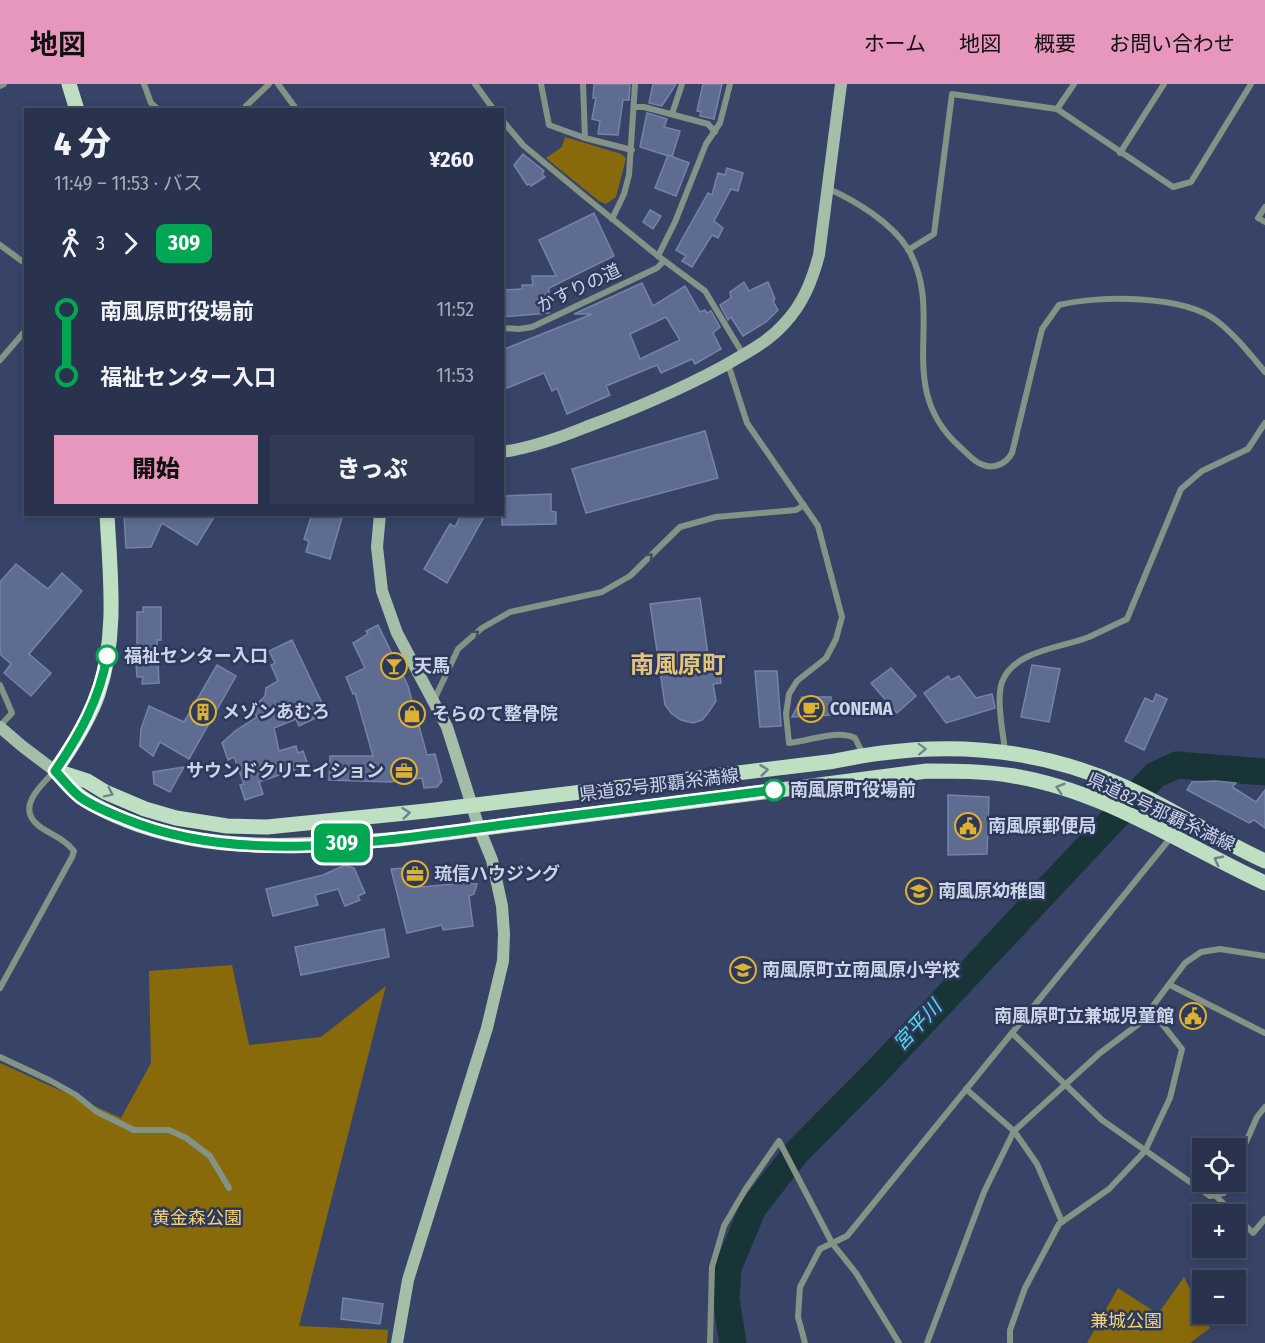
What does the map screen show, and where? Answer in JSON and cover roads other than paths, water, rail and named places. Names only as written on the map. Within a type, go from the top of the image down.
[{"type":"main road","points":[[69,84],[76,108]]},
{"type":"main road","points":[[55,771],[77,738],[97,697],[104,674],[112,616],[107,516]]},
{"type":"main road","name":"県道82号那覇糸満線","points":[[55,771],[87,781],[105,792],[145,809],[176,818],[227,826],[267,827],[473,805],[828,762],[916,749],[960,748],[1048,759],[1086,771],[1125,787],[1265,861]]},
{"type":"main road","name":"県道82号那覇糸満線","points":[[55,771],[78,796],[138,825],[181,837],[253,846],[320,845],[399,839],[927,771],[1013,775],[1075,792],[1106,804],[1265,883]]},
{"type":"street","points":[[0,86],[4,84]]},
{"type":"street","points":[[144,84],[151,103],[157,108]]},
{"type":"street","points":[[246,106],[269,84]]},
{"type":"street","points":[[278,84],[296,108]]},
{"type":"street","points":[[475,84],[493,108]]},
{"type":"street","points":[[541,84],[549,125],[585,138],[632,150]]},
{"type":"street","points":[[583,84],[585,138]]},
{"type":"street","points":[[612,219],[624,194],[632,150],[635,84]]},
{"type":"street","points":[[672,114],[682,84]]},
{"type":"street","points":[[658,256],[675,222],[706,144],[720,123],[730,84]]},
{"type":"street","points":[[504,452],[550,441],[640,407],[686,386],[765,342],[784,324],[800,304],[812,280],[819,255],[841,84]]},
{"type":"street","points":[[1058,109],[1074,84]]},
{"type":"street","points":[[1120,153],[1164,84]]},
{"type":"street","points":[[908,250],[934,234],[952,94],[1058,109],[1173,187],[1191,182],[1251,84]]},
{"type":"street","points":[[634,107],[644,107],[708,124],[715,132]]},
{"type":"street","points":[[504,122],[523,145],[664,261],[705,291],[743,354]]},
{"type":"street","points":[[829,189],[886,224],[908,250],[916,267],[923,300],[923,370],[928,401],[936,421],[947,435],[980,464],[1000,465],[1008,460],[1012,453],[1042,329],[1059,305],[1075,301],[1133,300],[1185,305],[1200,310],[1216,320],[1265,372]]},
{"type":"street","points":[[1265,207],[1258,218],[1265,222]]},
{"type":"street","points":[[0,245],[24,263]]},
{"type":"street","name":"かすりの道","points":[[504,328],[532,327],[657,268],[664,261]]},
{"type":"street","points":[[0,360],[24,332]]},
{"type":"street","points":[[728,363],[747,423],[818,526],[842,617],[836,639],[826,658],[797,681],[789,694],[786,714],[789,743],[842,733],[855,738],[864,756]]},
{"type":"street","points":[[1005,752],[1000,695],[1002,681],[1012,668],[1025,658],[1088,637],[1127,619],[1181,489],[1202,471],[1248,449],[1265,423]]},
{"type":"street","points":[[434,700],[458,649],[482,628],[510,612],[603,592],[630,576],[681,527],[716,517],[796,510],[804,505]]},
{"type":"street","points":[[381,516],[377,547],[382,591],[397,633],[447,727],[479,828],[492,860],[502,906],[503,960],[487,1028],[408,1280],[397,1343]]},
{"type":"street","points":[[0,685],[12,713],[0,727],[55,771],[30,800],[29,811],[37,825],[69,844],[74,851],[0,988]]},
{"type":"street","points":[[805,1343],[798,1317],[800,1287],[820,1249],[847,1236],[1186,819]]},
{"type":"street","points":[[927,1343],[984,1192],[1014,1131],[1100,1053],[1140,1023],[1185,963],[1202,952],[1220,949],[1265,956]]},
{"type":"street","points":[[1170,985],[1265,1033]]},
{"type":"street","points":[[1010,1343],[1010,1330],[1025,1288],[1059,1224],[1109,1189],[1145,1151],[1170,1098],[1182,1049],[1151,1010]]},
{"type":"street","points":[[1012,1033],[1102,1120],[1210,1196],[1224,1192]]},
{"type":"street","points":[[0,1057],[51,1081],[76,1095],[97,1112],[134,1130],[169,1130],[186,1138],[210,1156],[229,1188]]},
{"type":"street","points":[[966,1089],[1014,1131],[1037,1164],[1062,1222]]},
{"type":"street","points":[[1246,1142],[1257,1117],[1265,1107]]},
{"type":"street","points":[[710,1343],[712,1267],[724,1226],[745,1190],[779,1141],[832,1243],[856,1272],[899,1343]]},
{"type":"street","points":[[1215,1195],[1224,1204]]},
{"type":"street","points":[[1246,1226],[1253,1233],[1265,1219]]},
{"type":"waterway","name":"宮平川","points":[[733,1343],[726,1299],[728,1268],[753,1208],[797,1152],[882,1066],[1155,775],[1177,765],[1265,772]]},
{"type":"place","name":"福祉センター入口","points":[[107,656]]},
{"type":"place","name":"天馬","points":[[394,666]]},
{"type":"place","name":"CONEMA","points":[[811,709]]},
{"type":"place","name":"メゾンあむろ","points":[[203,712]]},
{"type":"place","name":"そらのて整骨院","points":[[412,714]]},
{"type":"place","name":"サウンドクリエイション","points":[[404,771]]},
{"type":"place","name":"南風原町役場前","points":[[774,790]]},
{"type":"place","name":"南風原郵便局","points":[[968,826]]},
{"type":"place","name":"琉信ハウジング","points":[[415,874]]},
{"type":"place","name":"南風原幼稚園","points":[[919,891]]},
{"type":"place","name":"南風原町立南風原小学校","points":[[743,970]]},
{"type":"place","name":"南風原町立兼城児童館","points":[[1193,1016]]},
{"type":"district","name":"南風原町","points":[[678,665]]},
{"type":"park label","name":"黄金森公園","points":[[197,1218]]},
{"type":"park label","name":"兼城公園","points":[[1126,1321]]}]
